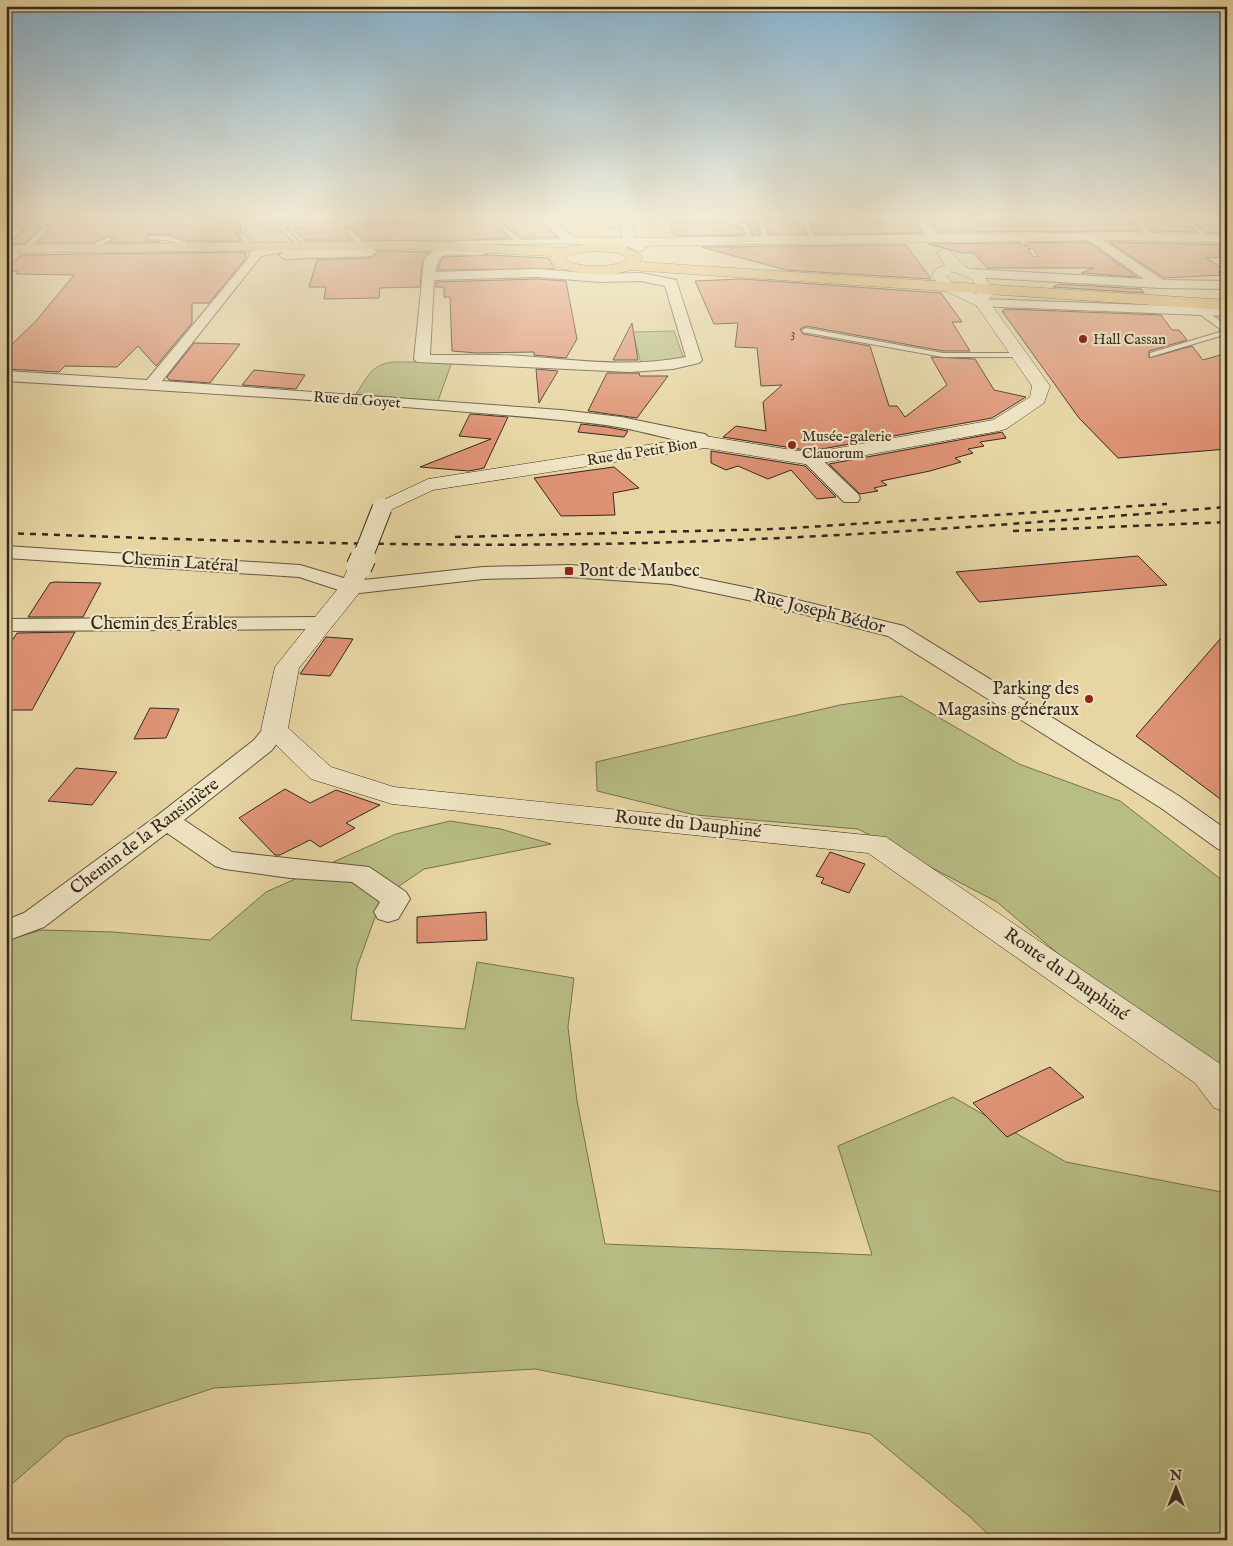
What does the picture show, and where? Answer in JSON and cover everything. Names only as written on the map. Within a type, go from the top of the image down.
[{"type":"main road","points":[[976,288],[1227,304]]},
{"type":"main road","points":[[981,289],[1031,288]]},
{"type":"main road","points":[[1135,288],[1227,291]]},
{"type":"street","points":[[150,386],[232,288]]},
{"type":"street","points":[[427,288],[422,359],[520,361],[605,368],[674,366],[694,360],[673,288]]},
{"type":"street","points":[[981,289],[1012,288]]},
{"type":"street","points":[[981,289],[1227,312]]},
{"type":"street","points":[[981,289],[1018,355]]},
{"type":"street","name":"Rue du Petit Bion","points":[[355,577],[382,508],[428,485],[705,442],[811,458],[999,425],[1038,399],[1041,386],[1018,355]]},
{"type":"street","name":"Rue du Goyet","points":[[6,376],[278,393],[622,422],[699,438],[705,442]]},
{"type":"street","points":[[811,458],[851,498]]},
{"type":"street","name":"Chemin Latéral","points":[[6,552],[300,571],[340,582],[355,577]]},
{"type":"street","name":"Rue Joseph Bédor","points":[[355,577],[570,571],[670,578],[749,594],[896,631],[1170,802],[1227,843]]},
{"type":"street","points":[[274,730],[287,667],[355,577]]},
{"type":"street","name":"Chemin des Érables","points":[[6,624],[322,623]]},
{"type":"street","name":"Chemin de la Ransinière","points":[[6,931],[34,920],[167,821],[263,745],[274,730]]},
{"type":"street","name":"Route du Dauphiné","points":[[274,730],[321,773],[392,794],[876,844],[1207,1073],[1227,1098]]},
{"type":"street","points":[[167,821],[225,860],[290,870],[359,873],[396,899],[388,912]]},
{"type":"lane","points":[[1201,311],[1227,331]]},
{"type":"lane","points":[[806,330],[943,355],[1018,355]]},
{"type":"lane","points":[[1153,355],[1227,331]]},
{"type":"green space","points":[[674,331],[685,362],[641,364],[633,332]]},
{"type":"green space","points":[[393,362],[452,362],[438,401],[356,394],[374,369]]},
{"type":"green space","points":[[902,696],[1019,764],[1120,801],[1227,884],[1227,1084],[1116,1003],[997,902],[858,829],[695,815],[597,791],[596,762],[840,705]]},
{"type":"green space","points":[[450,821],[501,829],[551,844],[424,869],[382,898],[357,967],[351,1020],[465,1029],[477,962],[574,978],[568,1027],[577,1101],[605,1244],[872,1255],[838,1146],[953,1097],[1066,1162],[1227,1193],[1227,1540],[994,1540],[969,1516],[870,1434],[535,1369],[214,1388],[66,1437],[6,1489],[6,940],[42,930],[113,932],[210,940],[266,892],[396,834]]},
{"type":"building","points":[[63,288],[221,288],[209,303],[192,303],[192,323],[156,366],[138,346],[117,367],[65,366],[59,372],[6,369],[6,350],[36,321]]},
{"type":"building","points":[[326,288],[380,288],[379,298],[324,299]]},
{"type":"building","points":[[444,288],[567,288],[577,339],[566,358],[534,355],[534,352],[477,353],[452,351],[450,297],[444,297]]},
{"type":"building","points":[[698,288],[872,288],[941,293],[962,322],[952,322],[970,351],[943,351],[806,326],[800,329],[803,334],[870,346],[889,406],[897,406],[905,417],[947,385],[931,357],[975,359],[994,390],[1026,397],[992,418],[811,451],[723,437],[736,426],[766,431],[763,402],[782,385],[761,386],[757,348],[735,347],[738,323],[714,324]]},
{"type":"building","points":[[1070,288],[1141,289],[1144,293]]},
{"type":"building","points":[[1006,309],[1161,315],[1172,330],[1179,330],[1187,340],[1149,351],[1149,358],[1192,346],[1203,360],[1227,353],[1227,449],[1118,458],[1079,418],[1002,311]]},
{"type":"building","points":[[632,323],[638,360],[613,360]]},
{"type":"building","points":[[194,343],[240,344],[210,383],[169,380],[167,377]]},
{"type":"building","points":[[536,369],[558,371],[539,403]]},
{"type":"building","points":[[254,370],[305,375],[296,389],[242,385]]},
{"type":"building","points":[[607,373],[639,373],[640,376],[668,376],[637,418],[588,411]]},
{"type":"building","points":[[470,414],[508,417],[484,468],[469,471],[420,467],[491,439],[459,436]]},
{"type":"building","points":[[581,424],[628,431],[624,437],[578,432]]},
{"type":"building","points":[[1002,432],[1006,438],[980,442],[984,446],[968,449],[973,453],[955,458],[961,462],[930,471],[881,481],[887,485],[874,488],[878,491],[860,494],[829,464]]},
{"type":"building","points":[[711,451],[805,466],[836,497],[817,499],[791,470],[768,479],[738,466],[726,470],[711,463]]},
{"type":"building","points":[[614,467],[639,488],[613,493],[615,515],[561,516],[534,478]]},
{"type":"building","points":[[1138,556],[1167,585],[979,602],[956,572]]},
{"type":"building","points":[[50,583],[101,583],[83,617],[28,617]]},
{"type":"building","points":[[1227,631],[1227,804],[1136,736]]},
{"type":"building","points":[[75,632],[32,710],[6,710],[6,650],[17,633]]},
{"type":"building","points":[[326,637],[353,639],[330,676],[300,674]]},
{"type":"building","points":[[150,708],[179,709],[166,738],[134,739]]},
{"type":"building","points":[[76,768],[117,772],[92,805],[48,801]]},
{"type":"building","points":[[285,789],[310,803],[336,790],[380,805],[346,823],[355,828],[320,847],[310,840],[280,855],[275,855],[239,818]]},
{"type":"building","points":[[830,852],[865,864],[849,893],[821,883],[824,878],[816,876]]},
{"type":"building","points":[[486,912],[487,940],[417,943],[417,917]]},
{"type":"building","points":[[1050,1067],[1084,1097],[1007,1137],[973,1103]]},
{"type":"railway","points":[[455,537],[776,529],[1167,504]]},
{"type":"railway","points":[[6,533],[405,544],[645,543],[863,534],[1227,507]]},
{"type":"railway","points":[[1013,531],[1227,522]]},
{"type":"place","name":"Hall Cassan","points":[[1083,339]]},
{"type":"place","name":"Musée-galerie Clauorum","points":[[792,445]]},
{"type":"place","name":"Pont de Maubec","points":[[569,571]]},
{"type":"place","name":"Parking des Magasins généraux","points":[[1089,699]]}]
